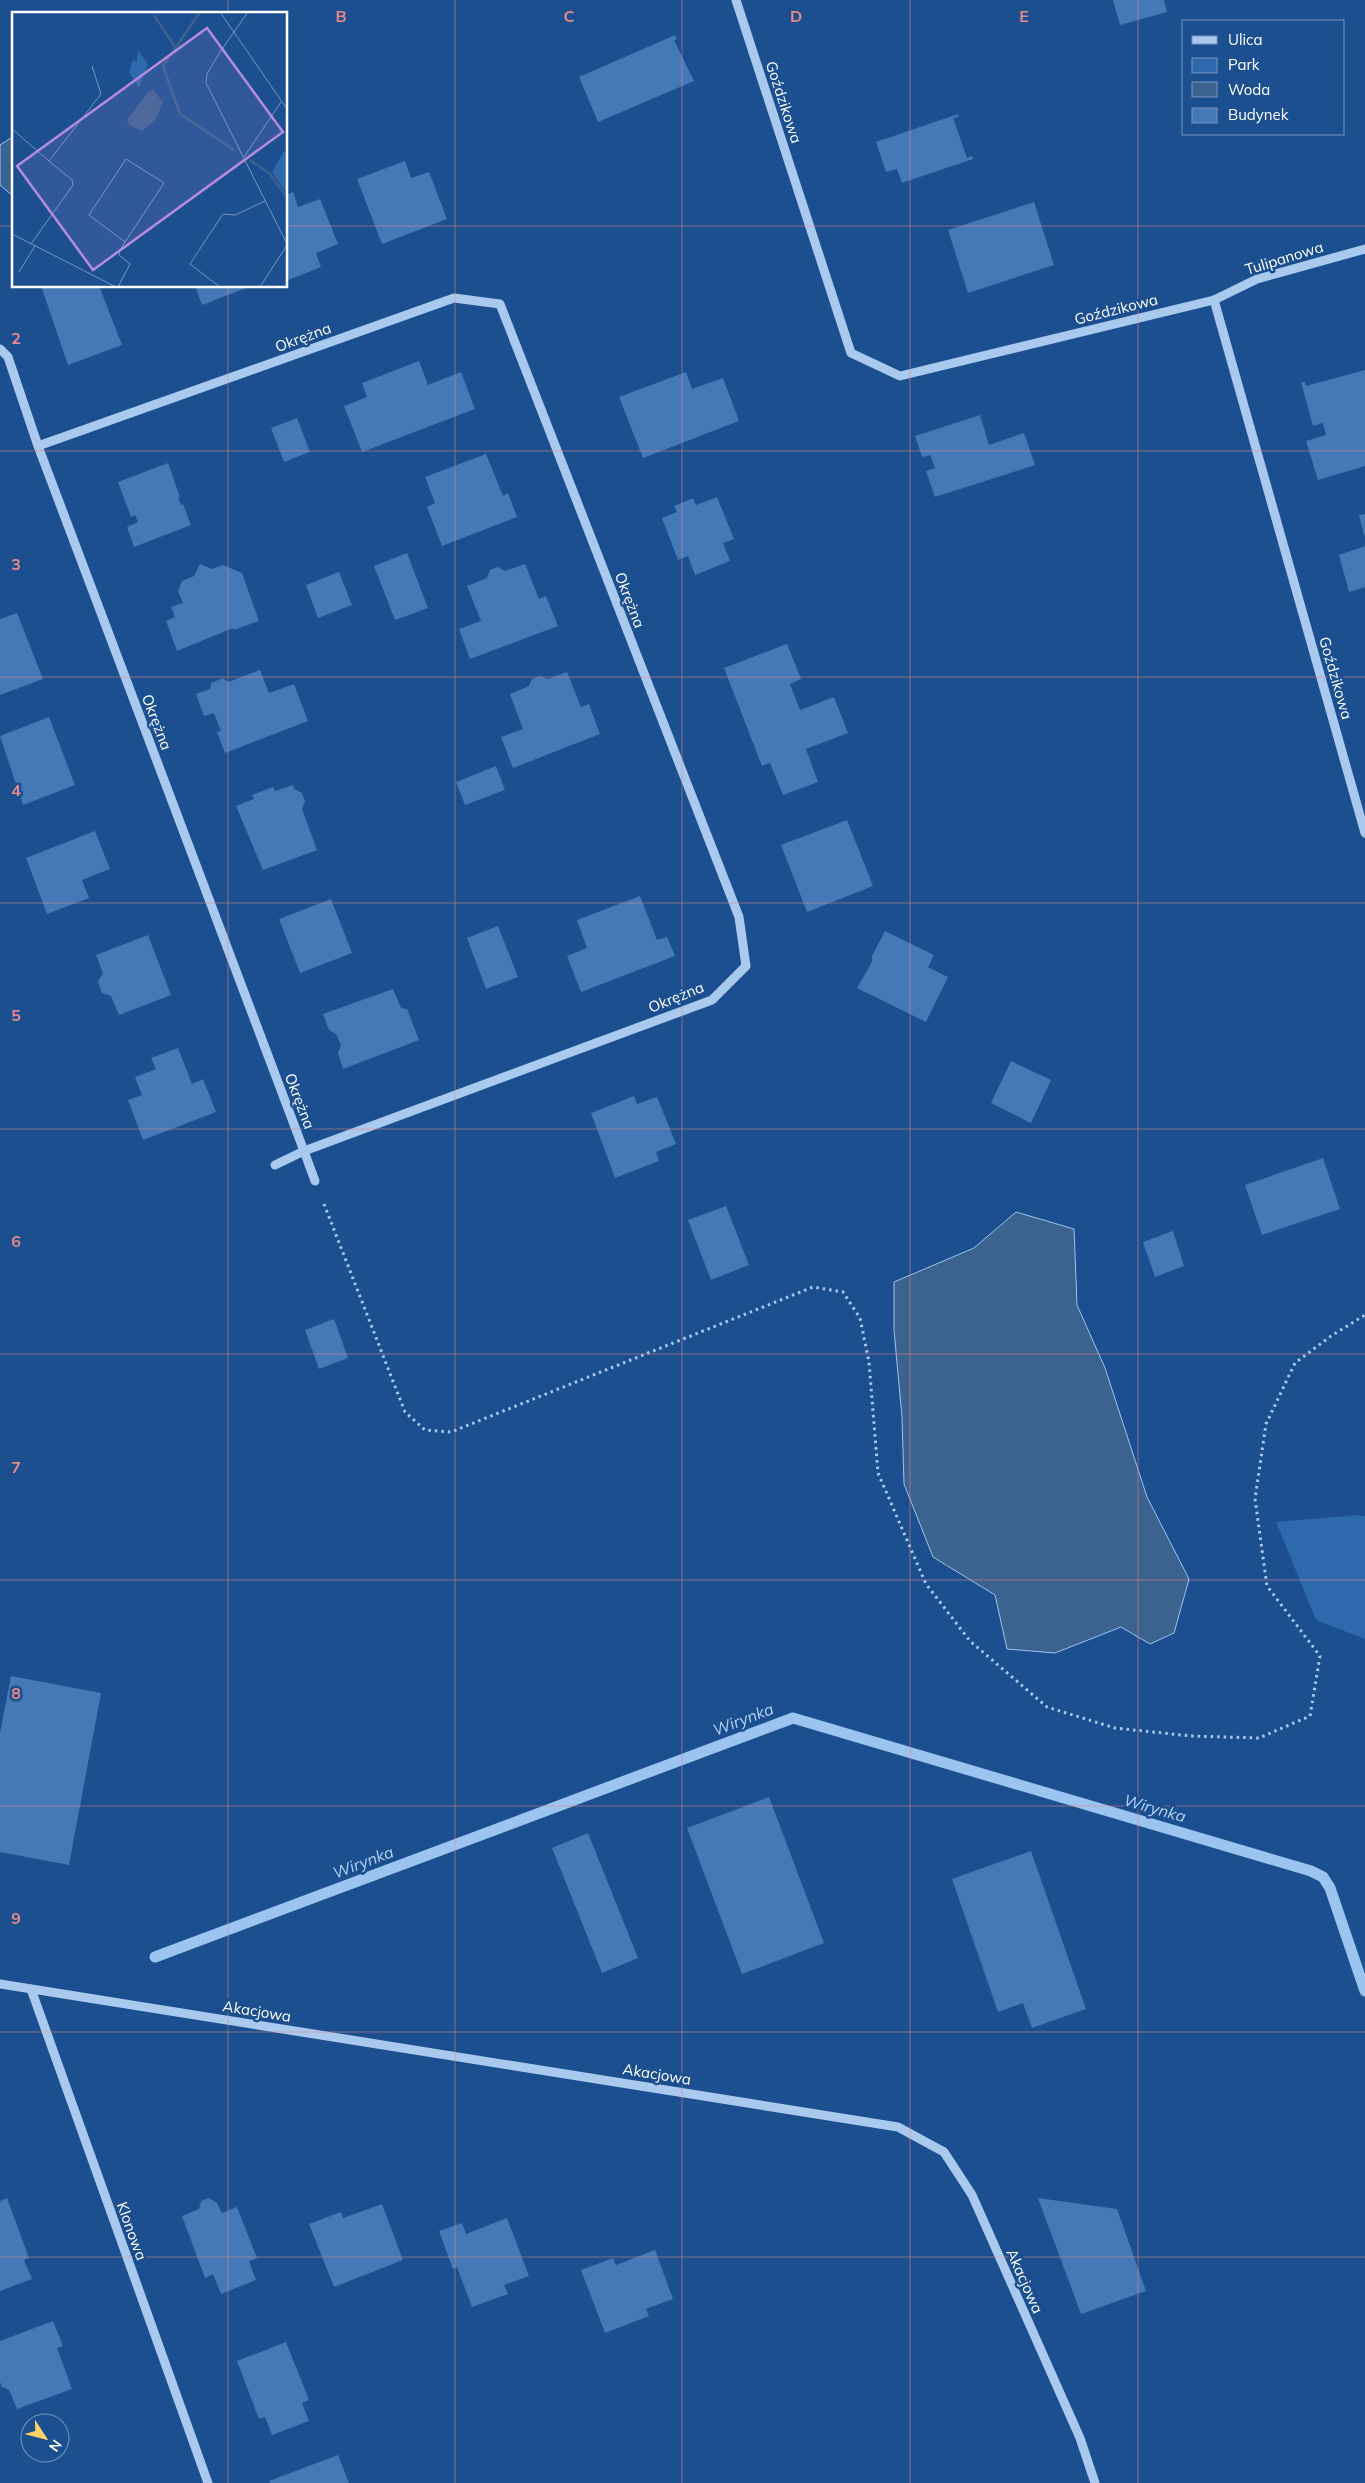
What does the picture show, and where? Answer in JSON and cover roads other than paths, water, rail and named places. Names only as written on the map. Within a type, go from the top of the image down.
[{"type":"street","name":"Goździkowa","points":[[736,0],[851,353],[900,376],[1214,300],[1365,833]]},
{"type":"street","name":"Tulipanowa","points":[[1214,300],[1256,278],[1365,249]]},
{"type":"street","name":"Okrężna","points":[[0,349],[8,357],[38,446],[304,1150],[712,1000],[746,966],[739,917],[500,304],[454,298],[38,446]]},
{"type":"street","points":[[275,1165],[304,1150],[315,1181]]},
{"type":"street","name":"Akacjowa","points":[[0,1984],[898,2127],[944,2152],[972,2195],[1080,2438],[1095,2483]]},
{"type":"street","name":"Klonowa","points":[[30,1989],[208,2483]]},
{"type":"water","points":[[12,137],[12,195],[0,185],[0,145]]},
{"type":"water","points":[[1016,1212],[1074,1229],[1077,1305],[1105,1368],[1147,1497],[1189,1579],[1174,1633],[1150,1644],[1121,1627],[1055,1653],[1007,1649],[995,1595],[933,1557],[904,1484],[902,1417],[894,1330],[894,1282],[974,1248]]},
{"type":"waterway","name":"Wirynka","points":[[155,1957],[793,1718],[1311,1871],[1323,1877],[1330,1888],[1365,1991]]}]
